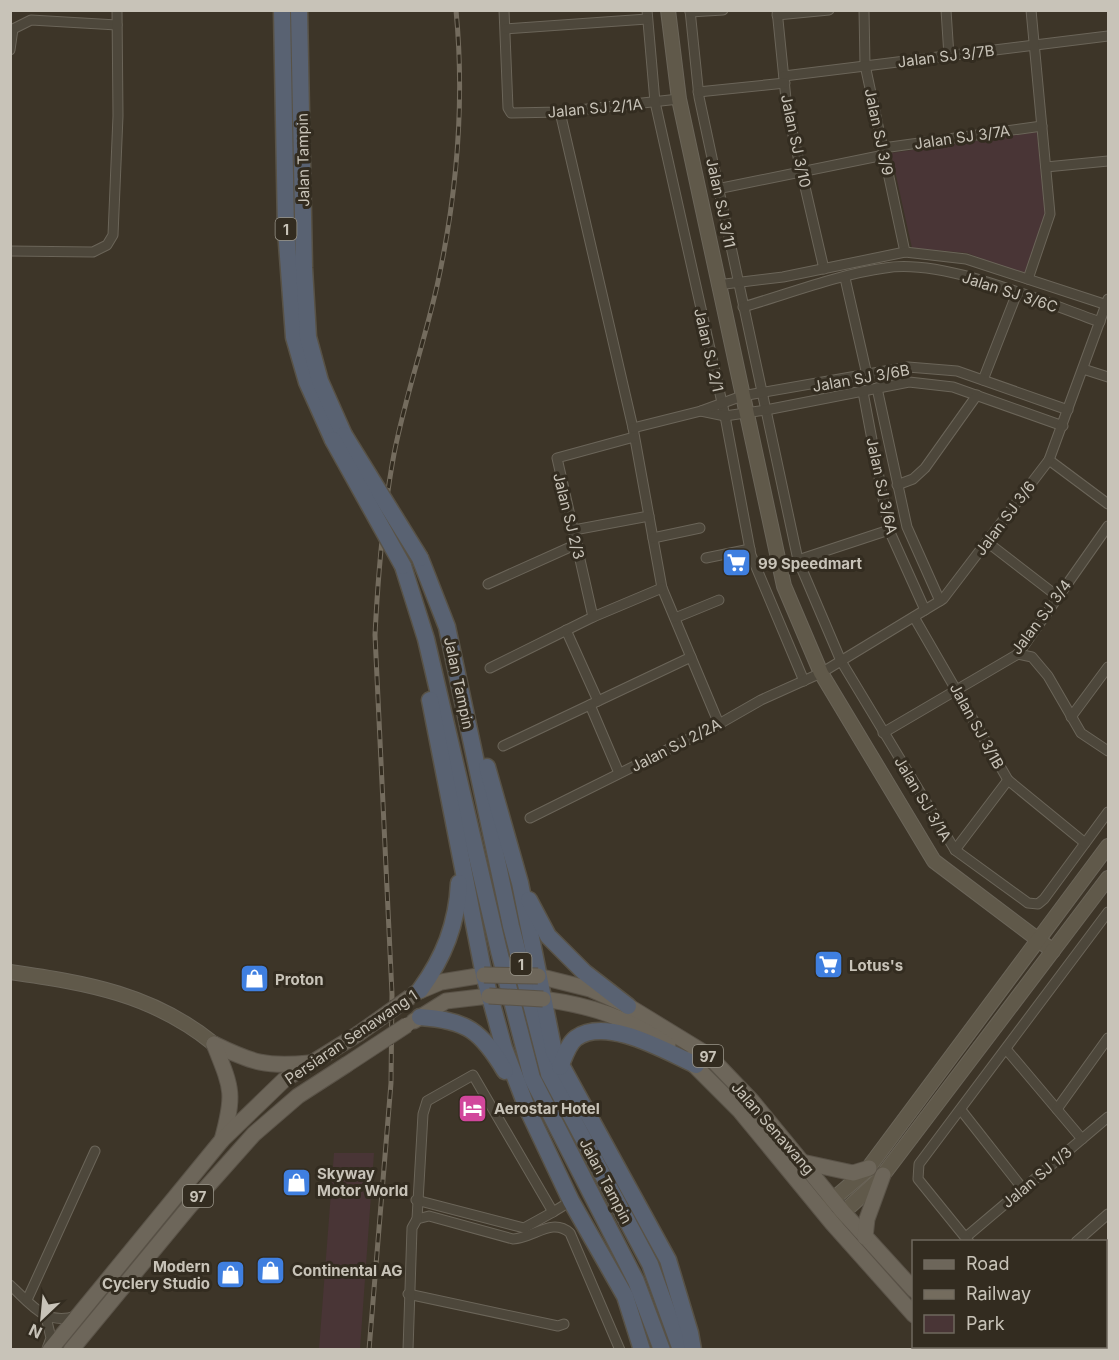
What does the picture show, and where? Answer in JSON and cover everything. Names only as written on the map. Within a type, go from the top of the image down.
[{"type":"highway","name":"Jalan Tampin","points":[[282,10],[286,230],[294,337],[307,382],[339,438],[406,573],[426,639],[499,951],[532,1078],[636,1281],[662,1350]]},
{"type":"highway","name":"Jalan Tampin","points":[[299,10],[304,268],[308,337],[320,381],[339,438],[420,558],[447,627],[511,926],[549,1074],[650,1264],[681,1350]]},
{"type":"highway","points":[[406,573],[421,638],[435,735],[484,975],[527,1108]]},
{"type":"highway","points":[[447,627],[520,883],[538,976],[560,1067],[668,1260],[693,1350]]},
{"type":"highway","points":[[415,993],[445,952],[458,906],[460,855]]},
{"type":"highway","points":[[520,883],[548,936],[584,972],[628,1006]]},
{"type":"highway","points":[[413,1021],[448,1019],[477,1033],[493,1050],[527,1108],[571,1201],[625,1296],[642,1350]]},
{"type":"highway","points":[[560,1067],[575,1038],[590,1032],[632,1036],[696,1065]]},
{"type":"main road","name":"97","points":[[484,975],[538,976]]},
{"type":"main road","name":"Persiaran Senawang 1","points":[[48,1350],[222,1140],[284,1080],[358,1034],[415,993],[441,982],[484,975]]},
{"type":"main road","name":"Jalan Senawang","points":[[538,976],[590,989],[628,1006],[708,1055],[752,1101],[802,1162],[827,1204]]},
{"type":"main road","name":"97","points":[[489,996],[543,999]]},
{"type":"main road","name":"Persiaran Senawang 1","points":[[71,1350],[189,1207],[254,1134],[298,1096],[446,1001],[489,996]]},
{"type":"main road","name":"Jalan Senawang","points":[[543,999],[587,1005],[625,1020],[696,1065],[827,1204],[912,1312]]},
{"type":"main road","points":[[214,1044],[259,1064],[277,1066],[313,1062]]},
{"type":"main road","points":[[214,1044],[231,1092],[231,1106],[222,1140]]},
{"type":"main road","points":[[802,1162],[853,1173],[868,1168]]},
{"type":"main road","points":[[865,1237],[870,1211],[883,1175]]},
{"type":"main road","name":"Jalan Senawang","points":[[838,1217],[865,1237],[912,1288]]},
{"type":"street","points":[[10,250],[93,252],[107,245],[113,235],[118,116],[117,10]]},
{"type":"street","points":[[504,10],[506,29],[647,15]]},
{"type":"street","points":[[668,10],[679,99],[717,285],[784,586],[821,673],[934,861],[1053,951]]},
{"type":"street","points":[[690,11],[723,10]]},
{"type":"street","points":[[777,13],[829,10]]},
{"type":"street","name":"Jalan SJ 3/9","points":[[864,10],[865,65],[906,252]]},
{"type":"street","points":[[946,10],[949,56]]},
{"type":"street","points":[[1028,279],[1050,214],[1031,10]]},
{"type":"street","name":"Jalan SJ 3/11","points":[[690,11],[698,92],[717,189],[798,560]]},
{"type":"street","name":"Jalan SJ 3/10","points":[[777,13],[787,109],[824,269]]},
{"type":"street","name":"Jalan SJ 2/1","points":[[647,15],[655,102],[724,416],[750,549],[804,681]]},
{"type":"street","points":[[10,50],[14,29],[31,20],[117,25]]},
{"type":"street","name":"Jalan SJ 2/1A","points":[[506,29],[508,108],[511,113],[560,112],[679,99]]},
{"type":"street","name":"Jalan SJ 3/7B","points":[[698,92],[784,80],[865,65],[1108,36]]},
{"type":"street","points":[[560,112],[633,433],[662,588],[719,724]]},
{"type":"street","name":"Jalan SJ 3/7A","points":[[717,189],[884,151],[1042,126]]},
{"type":"street","points":[[1046,167],[1108,161]]},
{"type":"street","points":[[717,285],[824,269],[906,252],[966,259],[1108,302]]},
{"type":"street","name":"Jalan SJ 3/6C","points":[[743,307],[885,267],[911,267],[970,276],[1100,322]]},
{"type":"street","points":[[845,278],[867,375]]},
{"type":"street","points":[[982,380],[1017,292]]},
{"type":"street","name":"Jalan SJ 3/6","points":[[821,673],[940,601],[987,542],[1049,460],[1108,302]]},
{"type":"street","name":"Jalan SJ 3/6B","points":[[633,433],[742,396],[908,367],[957,371],[1068,410]]},
{"type":"street","points":[[1083,369],[1108,377]]},
{"type":"street","points":[[701,411],[724,416],[766,410],[909,381],[953,387],[1063,426]]},
{"type":"street","points":[[877,388],[907,527],[940,601]]},
{"type":"street","name":"Jalan SJ 3/6A","points":[[863,392],[889,530],[925,610]]},
{"type":"street","points":[[897,485],[913,480],[925,468],[977,395]]},
{"type":"street","name":"Jalan SJ 2/3","points":[[593,617],[557,458],[633,433]]},
{"type":"street","points":[[1049,460],[1108,504]]},
{"type":"street","points":[[574,530],[649,516]]},
{"type":"street","name":"Jalan SJ 3/4","points":[[883,732],[958,691],[1017,654],[1108,526]]},
{"type":"street","points":[[653,538],[700,528]]},
{"type":"street","points":[[798,560],[889,530]]},
{"type":"street","points":[[987,542],[1057,596]]},
{"type":"street","points":[[488,584],[577,544]]},
{"type":"street","points":[[706,558],[750,549]]},
{"type":"street","name":"Jalan SJ 3/1A","points":[[798,560],[841,661],[955,850],[1028,903],[1038,904],[1085,843]]},
{"type":"street","points":[[490,668],[593,617],[662,588]]},
{"type":"street","points":[[675,618],[719,600]]},
{"type":"street","name":"Jalan SJ 3/1B","points":[[914,617],[1008,780],[1085,843]]},
{"type":"street","points":[[566,630],[619,773]]},
{"type":"street","points":[[1017,654],[1032,657],[1048,676],[1081,733],[1107,748]]},
{"type":"street","points":[[503,746],[691,657]]},
{"type":"street","points":[[1071,717],[1108,666]]},
{"type":"street","name":"Jalan SJ 2/2A","points":[[530,818],[719,724],[761,700],[821,673]]},
{"type":"street","points":[[955,850],[1008,780]]},
{"type":"street","points":[[1085,843],[1108,812]]},
{"type":"street","points":[[827,1204],[868,1168],[1108,846]]},
{"type":"street","points":[[838,1217],[883,1175],[1108,878]]},
{"type":"street","points":[[968,1239],[918,1179],[916,1171],[1108,912]]},
{"type":"street","points":[[10,972],[113,990],[149,1004],[197,1031],[214,1044]]},
{"type":"street","points":[[1057,1109],[1108,1038]]},
{"type":"street","points":[[1006,1049],[1082,1139]]},
{"type":"street","points":[[408,1350],[408,1294],[412,1228],[417,1219],[416,1200],[423,1114],[427,1101],[473,1075],[553,1212]]},
{"type":"street","points":[[961,1110],[1023,1188]]},
{"type":"street","name":"Jalan SJ 1/3","points":[[968,1239],[1023,1188],[1108,1117]]},
{"type":"street","points":[[27,1300],[95,1151]]},
{"type":"street","points":[[416,1200],[524,1228],[571,1201]]},
{"type":"street","points":[[1078,1240],[1108,1214]]},
{"type":"street","points":[[417,1219],[429,1216],[513,1239],[523,1239],[555,1225],[570,1233],[620,1350]]},
{"type":"street","points":[[10,1285],[46,1317],[59,1320],[78,1315]]},
{"type":"street","points":[[408,1294],[558,1326],[564,1324]]},
{"type":"street","points":[[46,1317],[51,1338],[48,1350]]},
{"type":"green space","points":[[1037,132],[1045,214],[1025,275],[967,253],[912,248],[891,153]]},
{"type":"green space","points":[[334,1153],[374,1153],[360,1349],[319,1349]]},
{"type":"railway","points":[[369,1350],[391,1083],[392,994],[375,635],[390,476],[437,286],[450,218],[459,115],[460,80],[456,10]]},
{"type":"place","name":"99 Speedmart","points":[[737,563]]},
{"type":"place","name":"Lotus's","points":[[828,965]]},
{"type":"place","name":"Proton","points":[[254,979]]},
{"type":"place","name":"Aerostar Hotel","points":[[473,1108]]},
{"type":"place","name":"Skyway Motor World","points":[[296,1182]]},
{"type":"place","name":"Continental AG","points":[[271,1270]]},
{"type":"place","name":"Modern Cyclery Studio","points":[[231,1275]]}]
